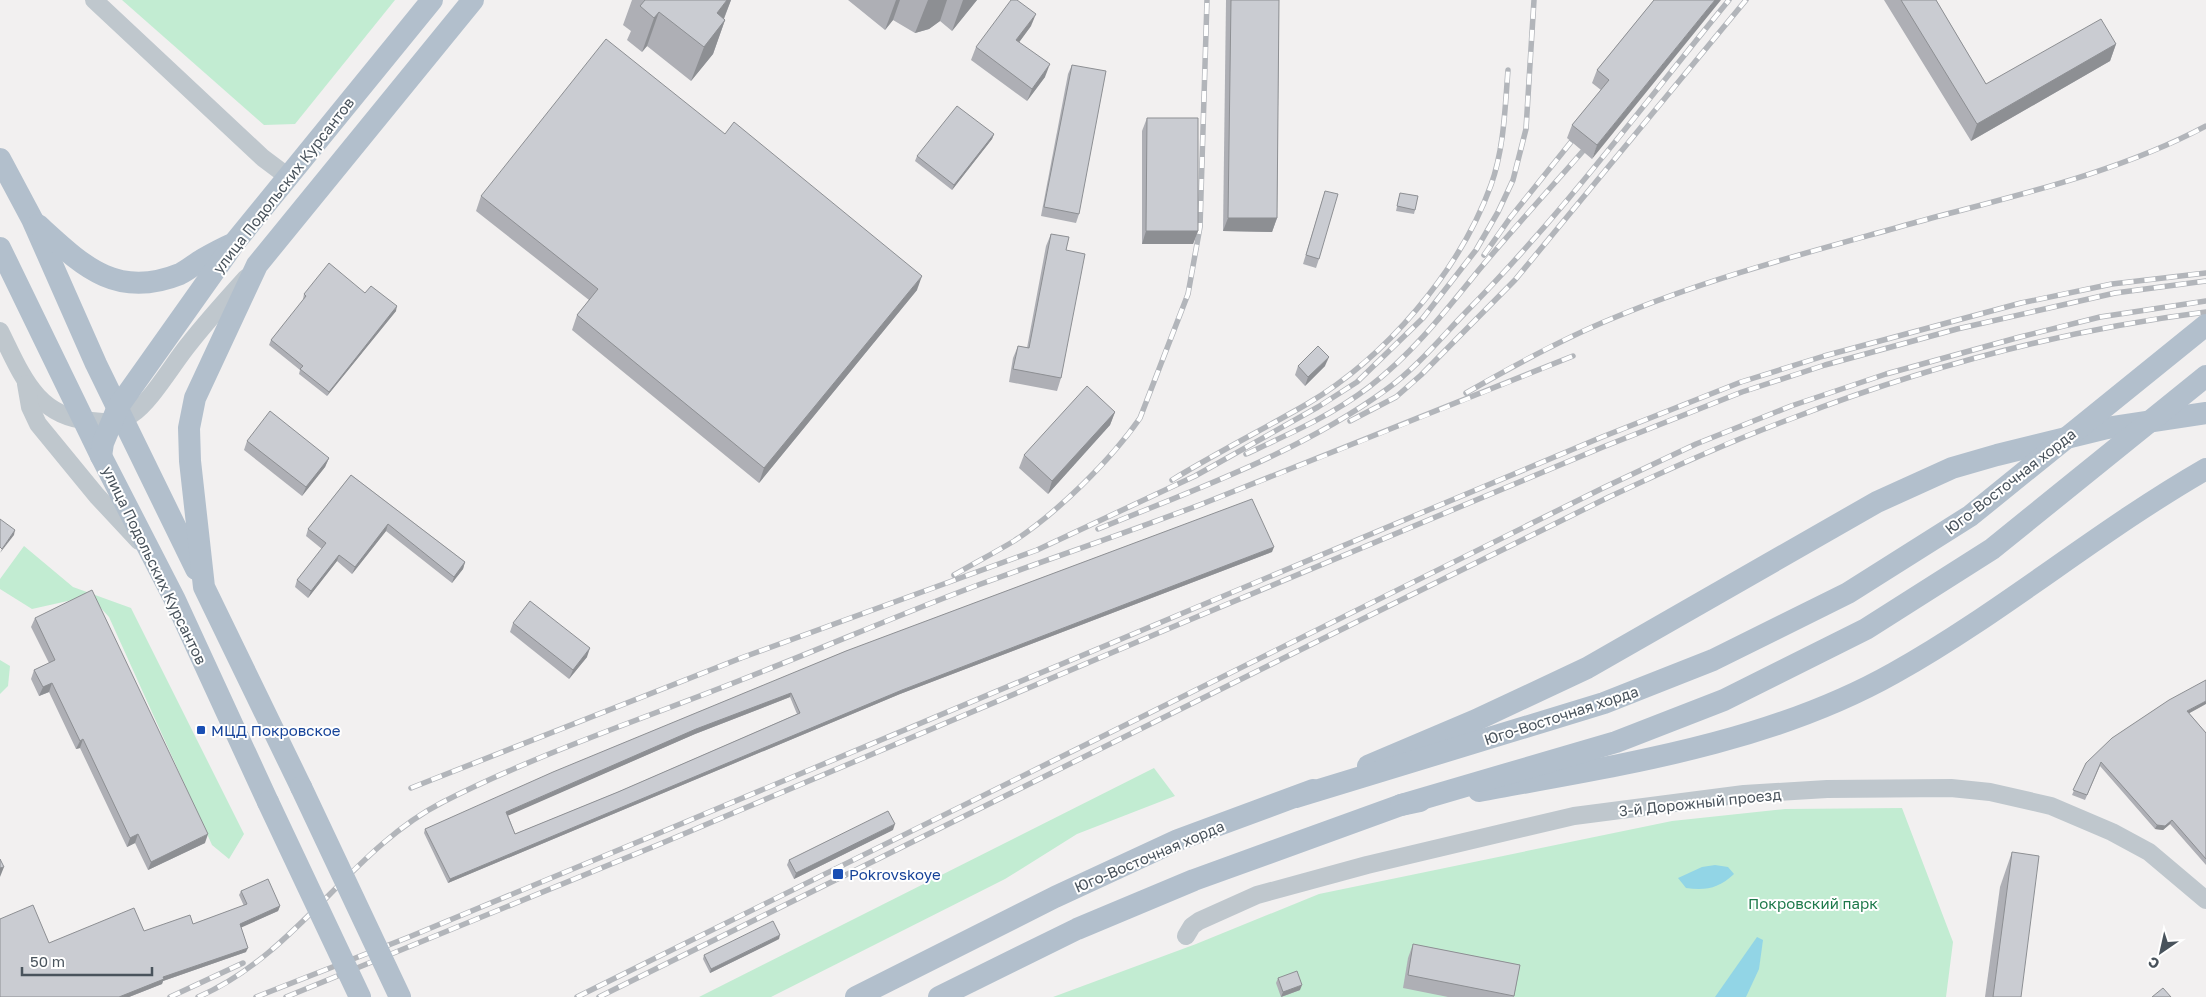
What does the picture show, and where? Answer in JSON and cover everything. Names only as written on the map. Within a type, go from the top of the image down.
[{"type":"main road","name":"улица Подольских Курсантов","points":[[360,997],[175,600],[101,456],[118,416],[235,242],[432,0]]},
{"type":"main road","name":"улица Подольских Курсантов","points":[[400,997],[203,584],[189,428],[195,398],[257,265],[473,0]]},
{"type":"main road","points":[[0,159],[32,219],[118,416],[203,584]]},
{"type":"main road","points":[[32,219],[77,260],[98,274],[118,281],[146,283],[164,280],[182,273],[235,242]]},
{"type":"main road","points":[[0,248],[101,456]]},
{"type":"main road","name":"Юго-Восточная хорда","points":[[856,997],[1055,897],[1178,840],[1296,797],[1604,703],[1713,660],[1848,593],[1970,516],[2206,325]]},
{"type":"main road","points":[[940,997],[1078,929],[1194,880],[1402,805],[1616,742],[1724,700],[1866,629],[1992,548],[2206,376]]},
{"type":"main road","points":[[1296,797],[1474,722],[1587,668],[1877,502],[1952,468],[2107,428],[2206,413]]},
{"type":"main road","points":[[1402,805],[1613,766],[1750,734],[1824,707],[1894,673],[2000,606],[2173,488],[2206,469]]},
{"type":"street","points":[[94,0],[263,158],[287,176]]},
{"type":"street","points":[[26,384],[52,410],[65,417],[84,421],[118,416],[138,409],[190,341],[257,265]]},
{"type":"street","points":[[0,331],[26,384],[30,407],[38,424],[97,496],[148,550]]},
{"type":"street","name":"3-й Дорожный проезд","points":[[1186,936],[1192,926],[1199,920],[1257,895],[1367,865],[1574,816],[1744,794],[1827,789],[1950,788],[1990,792],[2051,806],[2112,832],[2149,852],[2206,900]]},
{"type":"green space","points":[[122,0],[395,0],[295,124],[264,125]]},
{"type":"green space","points":[[24,546],[73,587],[131,608],[244,834],[229,859],[212,845],[109,617],[90,596],[32,609],[0,589],[0,579]]},
{"type":"green space","points":[[0,660],[10,666],[8,686],[0,694]]},
{"type":"green space","points":[[1154,768],[1175,796],[1077,834],[1005,879],[771,997],[699,997]]},
{"type":"green space","name":"Покровский парк","points":[[1902,808],[1953,942],[1946,997],[1053,997],[1196,944],[1319,894],[1672,821],[1785,809]]},
{"type":"water","points":[[1715,865],[1728,867],[1734,874],[1723,883],[1706,889],[1686,888],[1678,878],[1702,867]]},
{"type":"water","points":[[1757,937],[1763,940],[1759,969],[1746,997],[1715,997]]},
{"type":"building","points":[[645,0],[727,0],[717,13],[725,20],[704,47],[659,12],[654,18],[640,6]]},
{"type":"building","points":[[1011,0],[1017,0],[1036,14],[1016,40],[1050,64],[1032,89],[976,47]]},
{"type":"building","points":[[1231,0],[1279,0],[1277,218],[1228,218]]},
{"type":"building","points":[[1654,0],[1715,0],[1597,145],[1572,125],[1609,80],[1597,70]]},
{"type":"building","points":[[1901,0],[1936,0],[1986,84],[2101,19],[2116,44],[1977,124]]},
{"type":"building","points":[[606,39],[725,134],[734,122],[922,276],[764,468],[577,315],[598,289],[481,196]]},
{"type":"building","points":[[1072,65],[1106,71],[1079,214],[1044,207]]},
{"type":"building","points":[[957,106],[994,134],[954,185],[917,156]]},
{"type":"building","points":[[1147,118],[1198,118],[1198,231],[1146,231]]},
{"type":"building","points":[[1325,191],[1338,194],[1319,259],[1306,255]]},
{"type":"building","points":[[1400,193],[1418,196],[1415,210],[1397,206]]},
{"type":"building","points":[[1051,234],[1069,237],[1066,250],[1085,254],[1061,378],[1013,369],[1018,346],[1029,348]]},
{"type":"building","points":[[329,263],[365,293],[371,286],[397,306],[329,392],[300,369],[303,366],[271,340]]},
{"type":"building","points":[[1318,346],[1329,357],[1308,377],[1298,366]]},
{"type":"building","points":[[1087,386],[1115,412],[1052,481],[1024,455]]},
{"type":"building","points":[[270,411],[329,458],[306,487],[247,441]]},
{"type":"building","points":[[351,475],[465,562],[454,577],[388,524],[355,567],[339,555],[311,591],[297,580],[326,543],[308,529]]},
{"type":"building","points":[[1252,499],[1274,547],[902,690],[450,879],[425,829],[553,772],[846,651]],"holes":[[[791,693],[800,713],[618,792],[515,834],[506,812],[696,729]]]},
{"type":"building","points":[[0,519],[15,530],[2,549],[0,547]]},
{"type":"building","points":[[92,590],[208,834],[151,862],[138,834],[130,838],[83,739],[80,741],[52,683],[43,687],[34,670],[55,660],[35,618]]},
{"type":"building","points":[[530,601],[590,648],[573,670],[513,623]]},
{"type":"building","points":[[2206,680],[2206,701],[2187,711],[2206,733],[2206,859],[2172,820],[2165,826],[2157,825],[2101,762],[2087,795],[2073,790],[2086,763],[2112,738],[2169,700]]},
{"type":"building","points":[[888,811],[895,824],[796,873],[789,860]]},
{"type":"building","points":[[2012,852],[2039,856],[2021,997],[1993,997]]},
{"type":"building","points":[[0,859],[4,867],[0,868]]},
{"type":"building","points":[[268,879],[280,906],[240,924],[248,948],[163,977],[164,979],[119,997],[0,997],[0,919],[33,905],[49,943],[134,908],[144,931],[190,915],[193,924],[247,904],[241,891]]},
{"type":"building","points":[[773,921],[780,935],[711,969],[704,955]]},
{"type":"building","points":[[1413,944],[1520,965],[1514,996],[1408,975]]},
{"type":"building","points":[[1297,971],[1302,985],[1283,992],[1278,978]]},
{"type":"building","points":[[2163,988],[2171,997],[2152,997]]},
{"type":"railway","points":[[954,575],[1014,541],[1048,516],[1099,468],[1140,418],[1188,294],[1200,227],[1207,0]]},
{"type":"railway","points":[[411,788],[741,658],[1037,550],[1195,476],[1318,407],[1357,382],[1423,318],[1476,250],[1498,212],[1513,180],[1526,129],[1534,0]]},
{"type":"railway","points":[[1098,529],[1210,484],[1284,450],[1354,411],[1398,381],[1428,353],[1535,238],[1601,160],[1729,0]]},
{"type":"railway","points":[[1350,421],[1396,397],[1421,375],[1515,280],[1746,0]]},
{"type":"railway","points":[[1172,480],[1307,404],[1336,385],[1364,362],[1417,310],[1440,280],[1460,249],[1491,185],[1499,157],[1505,114],[1508,70]]},
{"type":"railway","points":[[1466,393],[1519,363],[1573,336],[1686,290],[1801,254],[2064,182],[2137,157],[2172,143],[2206,126]]},
{"type":"railway","points":[[1484,255],[1510,218],[1571,142]]},
{"type":"railway","points":[[1246,454],[1325,416],[1355,397],[1385,374],[1427,332],[1583,151]]},
{"type":"railway","points":[[256,997],[409,937],[1602,437],[1741,382],[1824,356],[2021,303],[2112,284],[2206,273]]},
{"type":"railway","points":[[286,997],[660,844],[1603,447],[1742,392],[1825,365],[1957,329],[2115,293],[2206,281]]},
{"type":"railway","points":[[577,997],[1603,488],[1696,444],[1791,406],[1886,374],[2100,317],[2206,301]]},
{"type":"railway","points":[[599,997],[1609,497],[1723,446],[1769,427],[1893,382],[1945,367],[2048,340],[2101,329],[2206,312]]},
{"type":"railway","points":[[198,997],[233,978],[265,955],[295,929],[379,847],[410,822],[443,802],[519,766],[978,585],[1202,504],[1573,356]]},
{"type":"railway","points":[[170,997],[243,963]]},
{"type":"place","name":"МЦД Покровское","points":[[201,730]]},
{"type":"place","name":"Pokrovskoye","points":[[838,874]]}]
